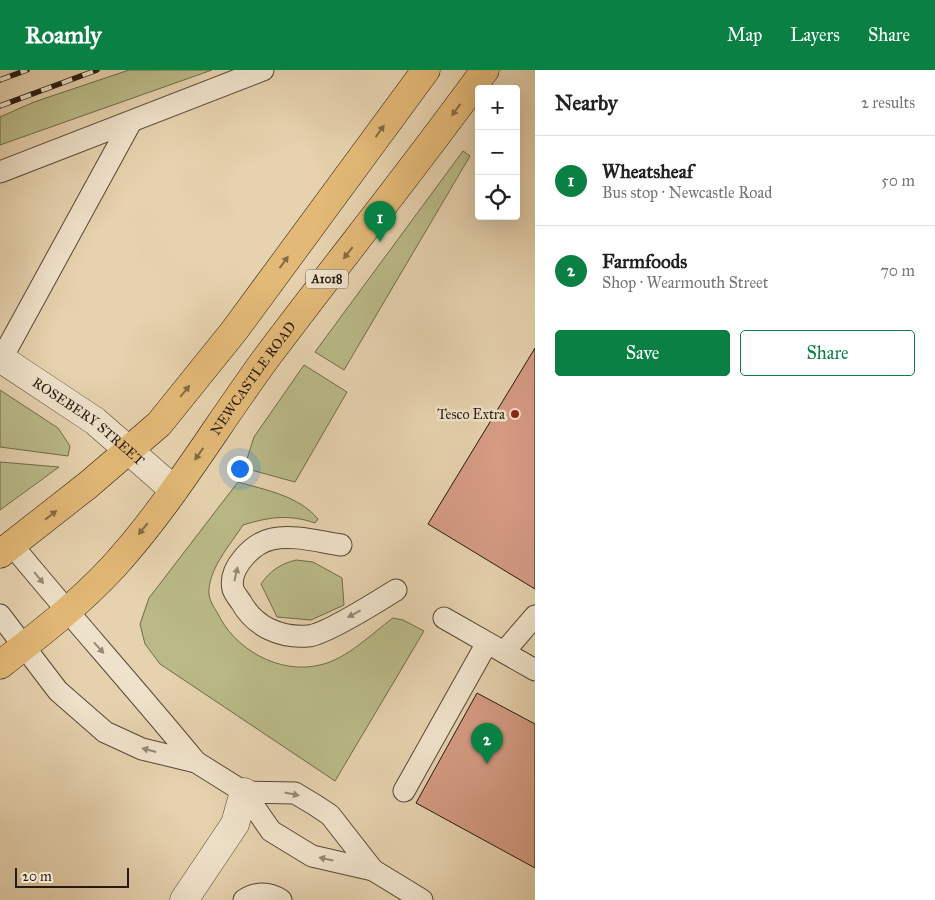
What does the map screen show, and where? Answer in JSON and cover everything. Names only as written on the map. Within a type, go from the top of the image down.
[{"type":"highway","points":[[6,549],[159,424],[234,331],[426,70]]},
{"type":"highway","name":"NEWCASTLE ROAD","points":[[0,665],[66,612],[114,566],[174,490],[266,358],[430,146],[485,70]]},
{"type":"street","name":"ROSEBERY STREET","points":[[1,358],[95,421],[174,490]]},
{"type":"street","points":[[184,900],[235,824],[244,792]]},
{"type":"lane","points":[[0,172],[263,70]]},
{"type":"lane","points":[[1,358],[131,122]]},
{"type":"lane","points":[[341,545],[294,539],[272,539],[249,551],[237,567],[233,588],[244,608],[262,626],[280,635],[310,636],[396,590]]},
{"type":"lane","points":[[6,549],[134,687],[196,762],[244,792],[271,831],[312,856],[373,870],[422,900]]},
{"type":"lane","points":[[0,615],[58,691],[105,732],[142,749],[196,762]]},
{"type":"lane","points":[[404,791],[496,647],[535,616]]},
{"type":"lane","points":[[444,618],[535,670]]},
{"type":"lane","points":[[244,792],[295,793],[315,805],[330,815],[373,870]]},
{"type":"lane","points":[[244,900],[250,896],[263,893],[280,900]]},
{"type":"green space","points":[[129,70],[212,70],[0,145],[0,117],[34,102]]},
{"type":"green space","points":[[463,151],[470,156],[344,370],[315,352]]},
{"type":"green space","points":[[304,365],[347,392],[295,482],[244,468],[254,437]]},
{"type":"green space","points":[[0,390],[58,428],[70,446],[68,456],[0,447]]},
{"type":"green space","points":[[0,462],[59,467],[0,510]]},
{"type":"green space","points":[[238,482],[292,499],[318,519],[315,523],[296,518],[279,518],[243,525],[221,558],[212,576],[209,595],[213,606],[225,625],[246,648],[274,662],[304,667],[320,665],[340,657],[393,618],[403,620],[424,631],[335,781],[160,664],[145,644],[140,624],[149,598]]},
{"type":"green space","points":[[296,560],[313,562],[342,578],[344,605],[311,620],[277,617],[261,584],[276,569]]},
{"type":"building","name":"Tesco Extra","points":[[535,348],[535,589],[428,524]]},
{"type":"building","points":[[477,693],[535,724],[535,868],[416,803]]},
{"type":"railway","points":[[0,80],[27,70]]},
{"type":"railway","points":[[0,106],[97,70]]},
{"type":"place","name":"Wheatsheaf","points":[[380,242]]},
{"type":"place","name":"Tesco Extra","points":[[515,414]]},
{"type":"place","name":"Farmfoods","points":[[487,764]]}]
